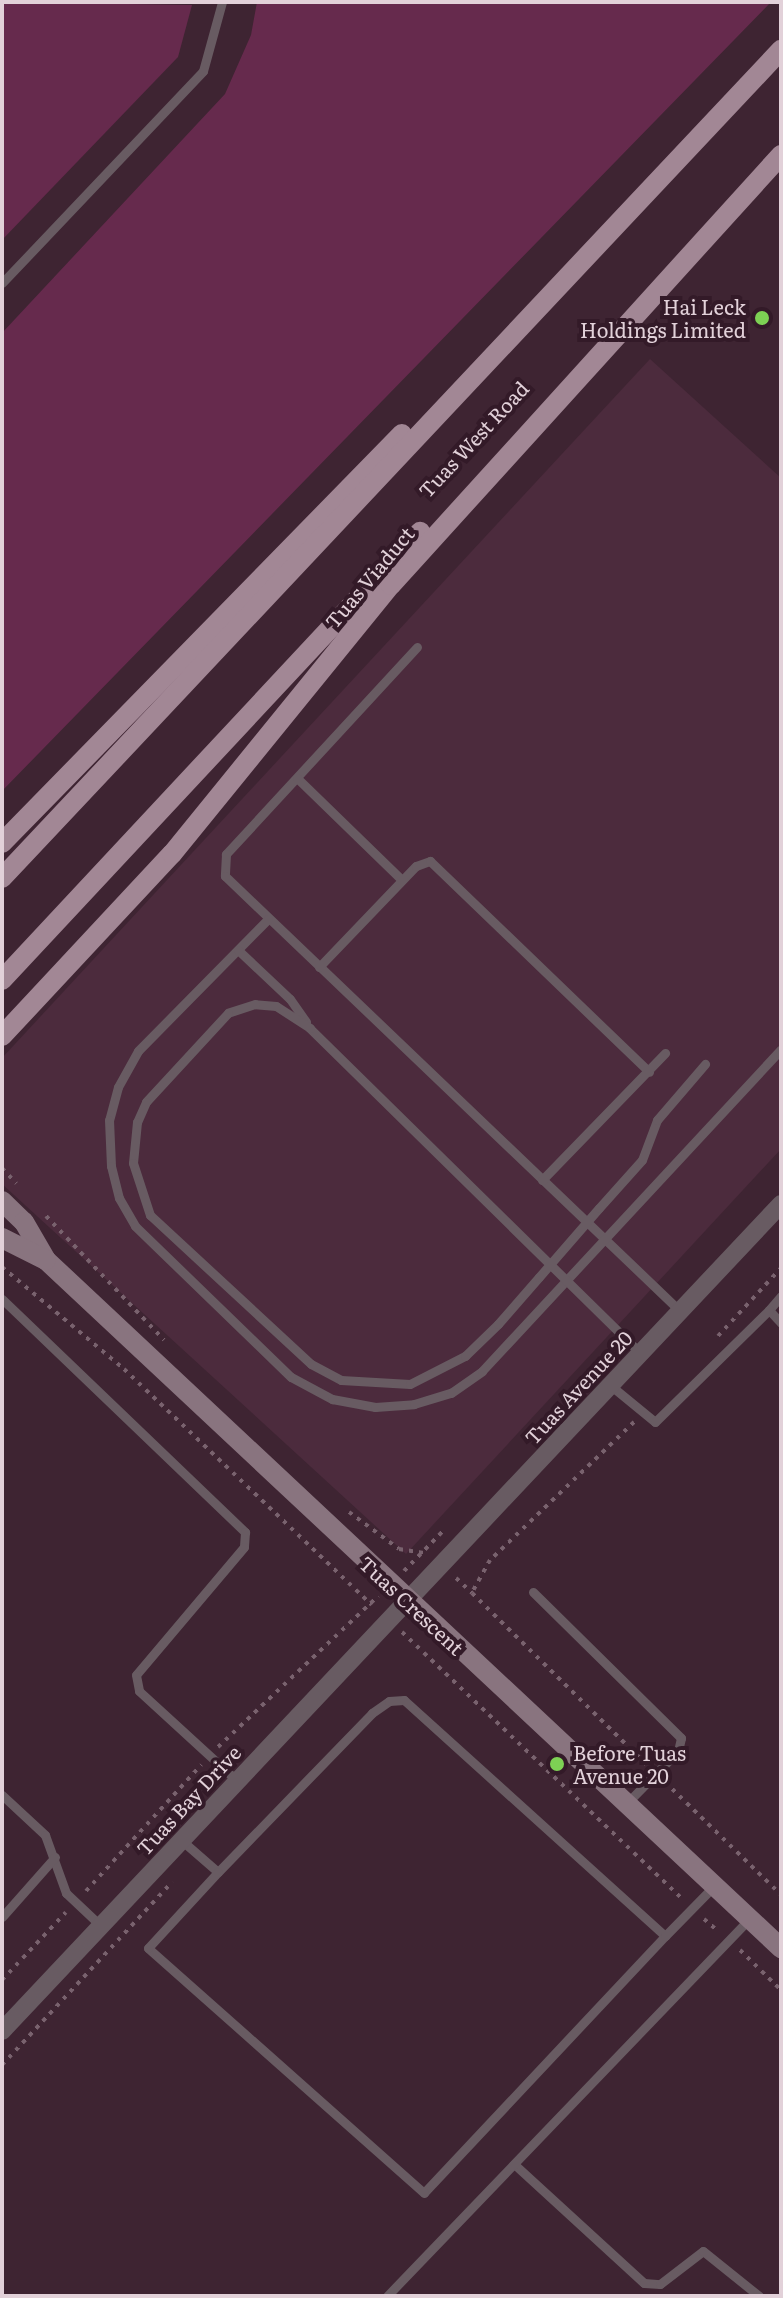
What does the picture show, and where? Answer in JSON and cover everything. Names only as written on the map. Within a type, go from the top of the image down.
[{"type":"main road","points":[[2,843],[781,51]]},
{"type":"main road","points":[[2,878],[781,51]]},
{"type":"main road","name":"Tuas West Road","points":[[2,980],[781,140]]},
{"type":"main road","name":"Tuas Viaduct","points":[[2,1036],[172,854],[401,574],[781,155]]},
{"type":"street","name":"Tuas Crescent","points":[[2,1201],[24,1222],[46,1260],[781,1948]]},
{"type":"street","name":"Tuas Avenue 20","points":[[406,1599],[781,1204]]},
{"type":"street","name":"Tuas Crescent","points":[[2,1238],[46,1260]]},
{"type":"street","name":"Tuas Bay Drive","points":[[3,2026],[406,1599]]},
{"type":"lane","points":[[2,283],[203,71],[222,2]]},
{"type":"lane","points":[[417,647],[224,862],[225,876],[680,1311]]},
{"type":"lane","points":[[297,778],[402,880]]},
{"type":"lane","points":[[319,967],[416,866],[430,861],[649,1072]]},
{"type":"lane","points":[[268,919],[138,1051],[118,1087],[109,1120],[111,1166],[119,1198],[135,1226],[291,1377],[332,1399],[375,1407],[414,1404],[451,1393],[482,1371],[781,1049]]},
{"type":"lane","points":[[238,950],[290,999],[310,1028],[640,1353]]},
{"type":"lane","points":[[310,1028],[276,1006],[255,1004],[228,1013],[146,1102],[137,1122],[133,1163],[150,1215],[311,1364],[341,1380],[410,1384],[443,1372],[465,1356],[642,1160],[657,1120],[705,1064]]},
{"type":"lane","points":[[542,1180],[665,1053]]},
{"type":"lane","points":[[610,1385],[642,1415],[655,1422],[661,1419],[781,1296]]},
{"type":"lane","points":[[2,1299],[245,1532],[244,1547],[136,1675],[139,1691],[236,1780]]},
{"type":"lane","points":[[769,1310],[781,1323]]},
{"type":"lane","points":[[533,1592],[678,1732],[681,1745],[626,1804]]},
{"type":"lane","points":[[665,1936],[404,1700],[389,1701],[372,1713],[148,1948],[424,2193],[714,1886]]},
{"type":"lane","points":[[2,1795],[45,1835],[66,1893],[100,1925]]},
{"type":"lane","points":[[180,1839],[218,1872]]},
{"type":"lane","points":[[2,1917],[55,1857]]},
{"type":"lane","points":[[387,2296],[749,1919]]},
{"type":"lane","points":[[514,2164],[644,2283],[660,2284],[703,2251],[759,2296]]},
{"type":"path","points":[[2,1168],[17,1185]]},
{"type":"path","points":[[39,1208],[171,1347]]},
{"type":"path","points":[[2,1267],[124,1369],[781,1990]]},
{"type":"path","points":[[710,1344],[781,1268]]},
{"type":"path","points":[[642,1415],[490,1560],[472,1593],[781,1895]]},
{"type":"path","points":[[344,1508],[399,1549],[422,1552]]},
{"type":"path","points":[[2,1980],[209,1756],[370,1604]]},
{"type":"path","points":[[2,2065],[198,1854]]},
{"type":"shaded area","points":[[2,2],[192,5],[178,57],[2,240]]},
{"type":"shaded area","points":[[257,2],[771,2],[2,791],[2,333],[225,94],[251,35]]},
{"type":"shaded area","points":[[650,359],[781,478],[781,1149],[406,1554],[2,1184],[2,1058]]},
{"type":"place","name":"Hai Leck Holdings Limited","points":[[762,318]]},
{"type":"place","name":"Before Tuas Avenue 20","points":[[557,1764]]}]
